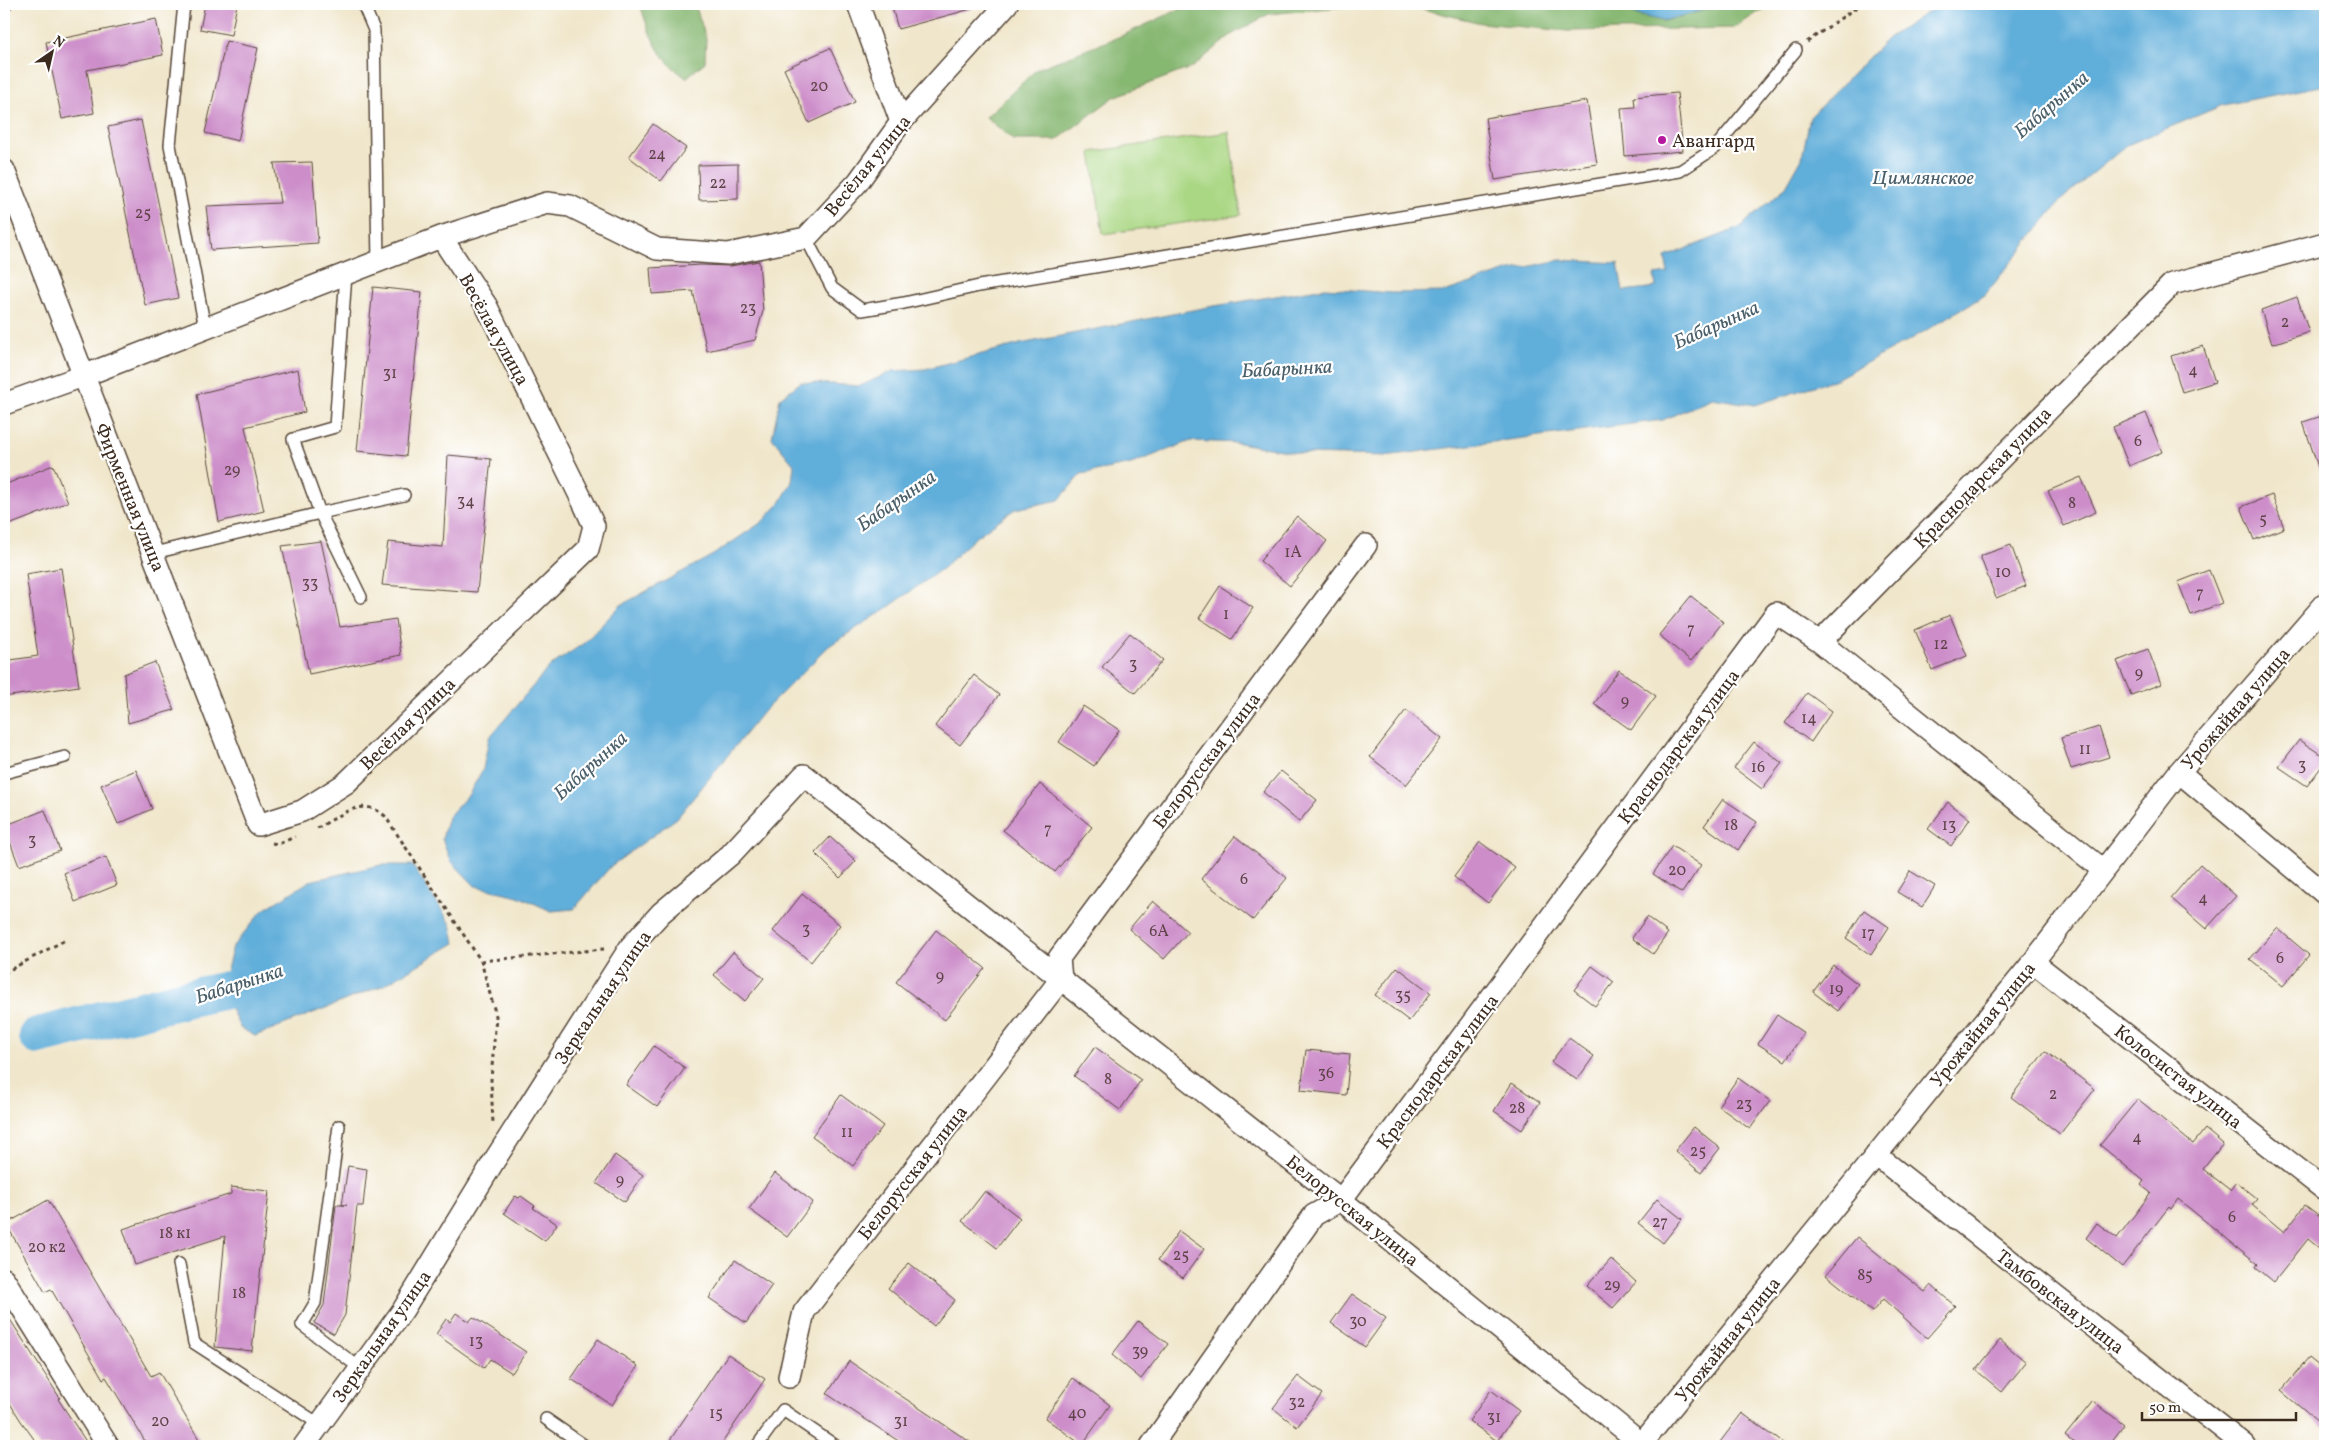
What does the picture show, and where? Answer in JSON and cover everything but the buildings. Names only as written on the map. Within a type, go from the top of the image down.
[{"type":"street","points":[[858,4],[901,122]]},
{"type":"street","name":"Весёлая улица","points":[[806,238],[858,182],[901,122],[1008,4]]},
{"type":"street","name":"Фирменная улица","points":[[4,170],[258,825]]},
{"type":"street","points":[[4,404],[83,376],[441,237],[548,203],[570,206],[657,249],[728,254],[806,238]]},
{"type":"street","name":"Весёлая улица","points":[[258,825],[302,811],[346,783],[588,548],[594,526],[584,504],[486,305],[441,237]]},
{"type":"street","name":"Краснодарская улица","points":[[1151,1446],[1314,1215],[1341,1200],[1776,613],[1820,642],[2172,284],[2325,243]]},
{"type":"street","name":"Белорусская улица","points":[[789,1377],[804,1312],[1061,979],[1059,958],[1366,545]]},
{"type":"street","name":"Урожайная улица","points":[[1641,1445],[2033,962],[2102,869],[2179,772],[2325,604]]},
{"type":"street","points":[[1820,642],[2102,869]]},
{"type":"street","points":[[2179,772],[2325,894]]},
{"type":"street","name":"Зеркальная улица","points":[[304,1446],[403,1310],[494,1161],[631,946],[661,913],[730,855],[804,775],[1061,979]]},
{"type":"street","name":"Колосистая улица","points":[[2033,962],[2325,1190]]},
{"type":"street","name":"Белорусская улица","points":[[1061,979],[1341,1200],[1641,1445]]},
{"type":"street","name":"Тамбовская улица","points":[[1876,1155],[2245,1446]]},
{"type":"street","points":[[4,1279],[108,1446]]},
{"type":"lane","points":[[184,4],[170,145],[205,328]]},
{"type":"lane","points":[[363,4],[374,30],[378,262]]},
{"type":"lane","points":[[806,238],[832,288],[862,310],[904,303],[979,286],[1680,171],[1715,148],[1796,50]]},
{"type":"lane","points":[[346,274],[335,427],[293,439],[320,514],[361,597]]},
{"type":"lane","points":[[154,553],[404,495]]},
{"type":"lane","points":[[4,773],[65,757]]},
{"type":"lane","points":[[339,1126],[315,1303],[302,1325],[360,1368]]},
{"type":"lane","points":[[179,1264],[194,1342],[319,1424]]},
{"type":"lane","points":[[757,1446],[782,1410],[836,1446]]},
{"type":"lane","points":[[546,1419],[586,1446]]},
{"type":"path","points":[[1796,50],[1861,4]]},
{"type":"path","points":[[310,831],[356,808],[366,806],[376,808],[385,816],[480,961],[496,1016],[491,1080],[494,1161]]},
{"type":"path","points":[[258,825],[269,842],[278,844],[302,834]]},
{"type":"path","points":[[4,972],[67,939]]},
{"type":"path","points":[[480,961],[631,946]]},
{"type":"green space","points":[[640,4],[695,4],[706,38],[705,62],[686,78],[668,62],[656,46]]},
{"type":"green space","points":[[1191,4],[1372,4],[1269,14],[1231,35],[1193,67],[1114,97],[1057,140],[1013,140],[986,117],[1037,69],[1121,36]]},
{"type":"green space","points":[[1401,4],[1636,4],[1634,14],[1663,21],[1727,4],[1771,4],[1734,28],[1568,31],[1481,23]]},
{"type":"green space","points":[[1229,132],[1241,215],[1103,234],[1091,152]]},
{"type":"water","points":[[1642,4],[1727,4],[1663,21],[1633,14]]},
{"type":"water","name":"Цимлянское","points":[[1940,4],[2325,4],[2325,85],[2223,105],[2127,145],[2061,200],[1985,295],[1913,338],[1836,379],[1755,405],[1712,398],[1663,420],[1385,456],[1304,454],[1239,443],[1191,441],[1131,464],[1081,474],[1059,500],[1015,509],[977,536],[943,568],[886,609],[829,646],[763,712],[677,818],[611,866],[574,909],[551,911],[518,896],[475,886],[451,861],[442,839],[448,817],[469,794],[483,769],[489,738],[549,667],[584,643],[621,605],[713,555],[762,522],[780,503],[792,482],[794,465],[772,438],[780,398],[801,382],[860,386],[893,371],[925,369],[1020,344],[1208,307],[1325,288],[1392,293],[1444,292],[1507,271],[1560,260],[1618,263],[1623,291],[1656,287],[1654,275],[1668,273],[1665,257],[1739,228],[1785,188],[1802,158],[1810,117],[1888,38]]},
{"type":"water","points":[[381,865],[412,865],[451,924],[455,943],[384,985],[255,1036],[240,1028],[222,989],[233,946],[263,910],[310,881]]},
{"type":"waterway","name":"Бабарынка","points":[[38,1036],[241,987],[272,974]]},
{"type":"place","name":"Авангард","points":[[1662,140]]}]
